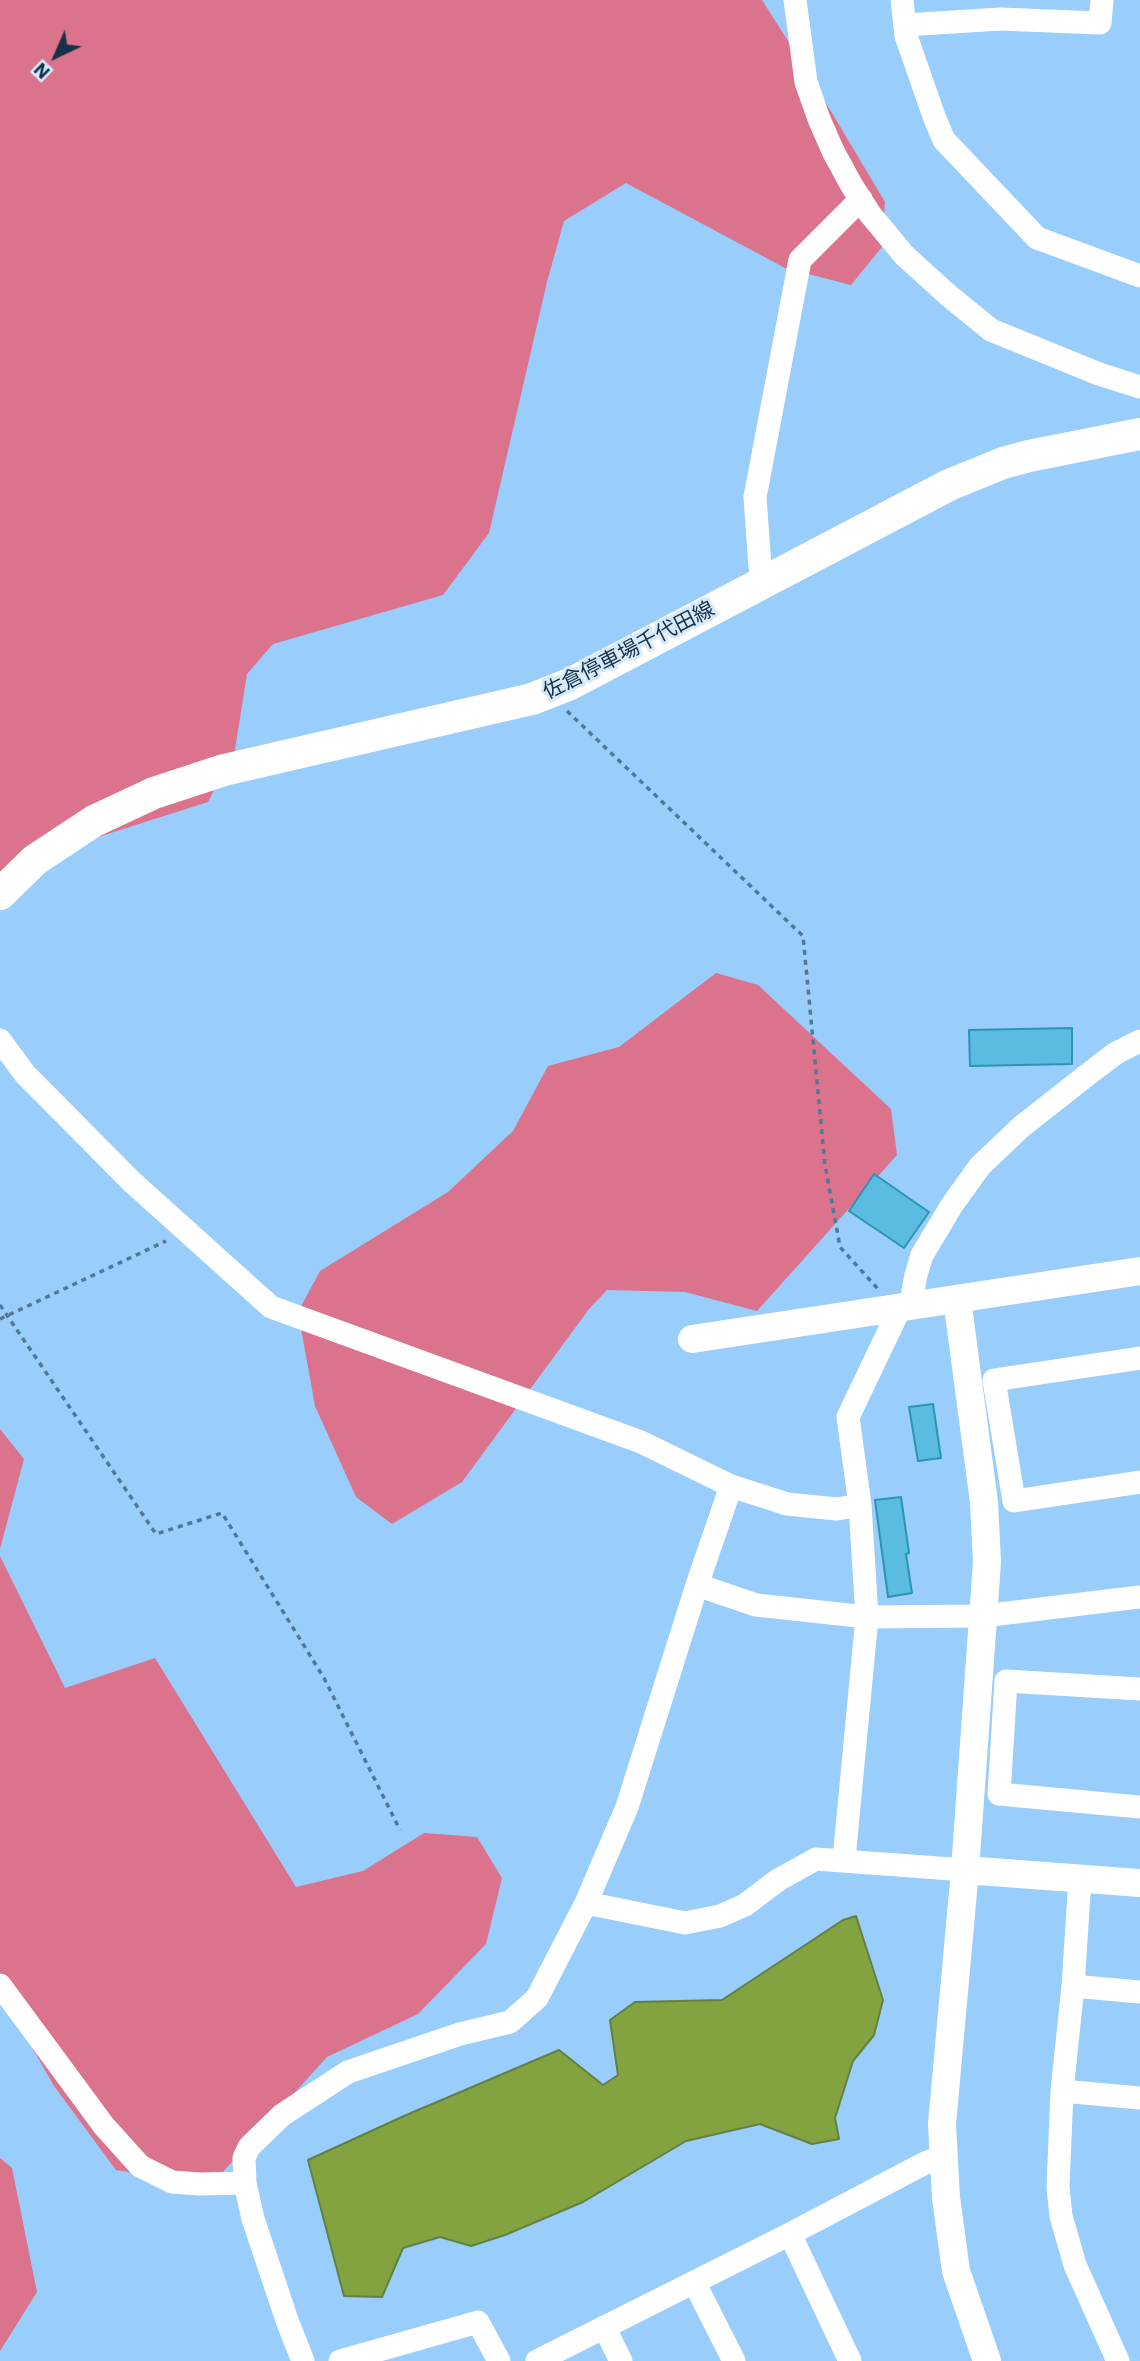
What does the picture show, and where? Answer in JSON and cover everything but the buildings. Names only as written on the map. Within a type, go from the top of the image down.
[{"type":"main road","name":"佐倉停車場千代田線","points":[[0,894],[35,860],[94,821],[154,793],[224,770],[532,699],[570,684],[949,485],[1003,463],[1029,456],[1140,434]]},
{"type":"street","points":[[795,0],[806,82],[833,152],[870,214],[904,255],[991,330],[1099,374],[1140,387]]},
{"type":"street","points":[[902,0],[910,48],[944,140],[1037,238],[1140,276]]},
{"type":"street","points":[[905,25],[1000,19],[1100,23],[1102,0]]},
{"type":"street","points":[[765,582],[760,567],[755,497],[800,260],[861,200]]},
{"type":"street","points":[[0,1040],[25,1074],[131,1181],[271,1307],[641,1443],[731,1486],[787,1504],[837,1508],[860,1505]]},
{"type":"street","points":[[844,1860],[867,1617],[860,1505],[848,1417],[905,1308],[922,1255],[979,1166],[1021,1127],[1091,1072],[1116,1053],[1140,1041]]},
{"type":"street","points":[[692,1339],[1140,1271]]},
{"type":"street","points":[[957,1299],[984,1502],[987,1562],[965,1870],[942,2124],[946,2198],[956,2271],[987,2361]]},
{"type":"street","points":[[1140,1357],[994,1380],[1014,1501],[1140,1482]]},
{"type":"street","points":[[306,2360],[288,2323],[253,2219],[245,2183],[244,2158],[248,2147],[282,2115],[348,2072],[460,2034],[510,2022],[537,1998],[586,1903],[627,1807],[731,1486]]},
{"type":"street","points":[[697,1585],[756,1605],[867,1617],[983,1616],[1140,1597]]},
{"type":"street","points":[[1140,1689],[1006,1681],[999,1794],[1140,1807]]},
{"type":"street","points":[[586,1903],[685,1923],[720,1916],[745,1905],[778,1881],[816,1859],[1140,1883]]},
{"type":"street","points":[[1080,1880],[1062,2091],[1058,2187],[1061,2216],[1075,2265],[1118,2361]]},
{"type":"street","points":[[0,1984],[104,2126],[140,2166],[172,2182],[200,2185],[245,2183]]},
{"type":"street","points":[[1073,1986],[1140,1992]]},
{"type":"street","points":[[1062,2091],[1140,2098]]},
{"type":"street","points":[[537,2361],[944,2155]]},
{"type":"street","points":[[790,2234],[850,2361]]},
{"type":"street","points":[[694,2282],[734,2361]]},
{"type":"street","points":[[340,2361],[478,2322],[499,2361]]},
{"type":"street","points":[[604,2327],[621,2361]]},
{"type":"path","points":[[548,693],[803,936],[825,1165],[840,1247],[866,1278],[905,1308]]},
{"type":"path","points":[[0,1319],[187,1231]]},
{"type":"path","points":[[0,1305],[156,1535],[222,1513],[324,1678],[400,1830]]},
{"type":"shaded area","points":[[0,0],[762,0],[885,202],[882,247],[851,285],[785,268],[626,183],[564,221],[547,282],[489,533],[443,595],[273,644],[247,674],[233,762],[224,770],[208,802],[54,851],[0,874]]},
{"type":"shaded area","points":[[716,973],[758,985],[891,1109],[897,1155],[757,1311],[685,1292],[607,1290],[589,1309],[462,1482],[392,1524],[356,1497],[315,1406],[298,1312],[320,1271],[448,1192],[513,1131],[548,1066],[619,1047]]},
{"type":"shaded area","points":[[0,1429],[24,1459],[0,1549]]},
{"type":"shaded area","points":[[0,1556],[65,1688],[155,1658],[296,1887],[363,1871],[424,1833],[477,1837],[502,1878],[486,1944],[418,2014],[327,2057],[211,2185],[116,2170],[54,2086],[0,1991]]},
{"type":"shaded area","points":[[856,1916],[883,2000],[874,2035],[853,2061],[835,2118],[839,2139],[812,2144],[760,2124],[686,2141],[583,2202],[505,2235],[471,2246],[440,2237],[403,2248],[382,2297],[344,2296],[308,2160],[559,2050],[603,2085],[618,2075],[610,2020],[635,2002],[722,2000],[843,1920]]},
{"type":"shaded area","points":[[0,2158],[12,2168],[37,2292],[0,2351]]}]
